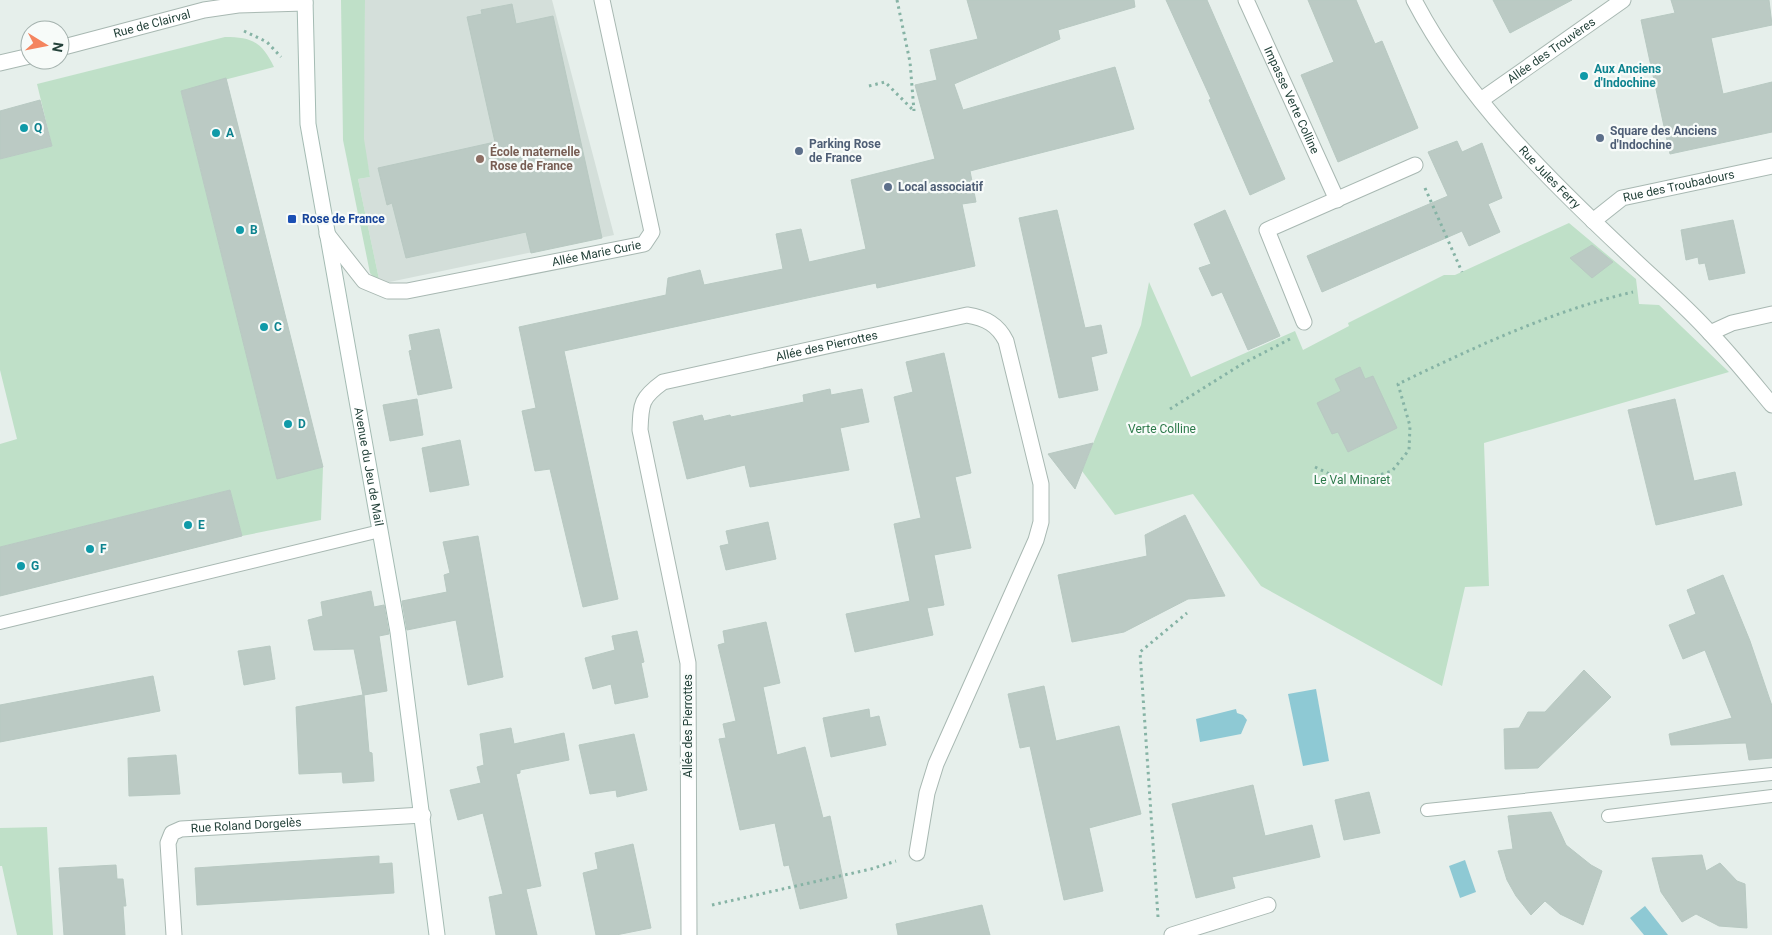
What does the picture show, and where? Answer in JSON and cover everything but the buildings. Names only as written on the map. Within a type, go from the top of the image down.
[{"type":"street","name":"Allée Marie Curie","points":[[326,232],[364,281],[388,291],[407,291],[644,244],[652,232],[602,0]]},
{"type":"street","name":"Impasse Verte Colline","points":[[1246,0],[1337,200]]},
{"type":"street","name":"Rue Jules Ferry","points":[[1414,0],[1434,39],[1481,100],[1542,170],[1710,333],[1772,405]]},
{"type":"street","name":"Allée des Trouvères","points":[[1481,100],[1623,0]]},
{"type":"street","name":"Avenue du Jeu de Mail","points":[[305,2],[308,124],[398,632],[437,935]]},
{"type":"street","name":"Rue de Clairval","points":[[70,45],[204,10],[238,5],[305,2]]},
{"type":"street","points":[[0,63],[20,58]]},
{"type":"street","points":[[1304,322],[1266,230],[1415,165]]},
{"type":"street","name":"Rue des Troubadours","points":[[1593,221],[1605,209],[1622,198],[1772,166]]},
{"type":"street","points":[[1710,333],[1732,323],[1772,314]]},
{"type":"street","name":"Allée des Pierrottes","points":[[689,935],[688,663],[640,430],[640,412],[646,394],[663,382],[967,315],[981,317],[1001,330],[1006,341],[1040,484],[1041,522],[1036,540],[936,764],[927,793],[917,853]]},
{"type":"street","name":"Rue Roland Dorgelès","points":[[174,935],[168,843],[172,833],[181,829],[423,816]]},
{"type":"street","points":[[1172,935],[1268,905]]},
{"type":"lane","points":[[0,623],[380,531]]},
{"type":"lane","points":[[1427,810],[1772,774]]},
{"type":"lane","points":[[1608,816],[1772,796]]},
{"type":"path","points":[[869,86],[885,82],[914,110],[910,62],[897,0]]},
{"type":"path","points":[[238,31],[246,31],[267,42],[284,60],[305,59]]},
{"type":"path","points":[[1422,182],[1462,272]]},
{"type":"path","points":[[1315,467],[1350,484],[1392,471],[1409,450],[1410,426],[1398,384],[1483,343],[1604,299],[1661,286]]},
{"type":"path","points":[[1170,409],[1242,364],[1296,336],[1304,322]]},
{"type":"path","points":[[1158,925],[1140,652],[1187,613]]},
{"type":"path","points":[[689,910],[871,869]]},
{"type":"shaded area","name":"École maternelle Rose de France","points":[[365,0],[552,0],[614,235],[380,284],[358,179],[370,177],[363,141]]},
{"type":"green space","points":[[341,0],[365,0],[364,139],[370,177],[358,179],[380,284],[370,273],[343,140]]},
{"type":"green space","points":[[225,37],[242,38],[255,43],[265,52],[274,67],[181,91],[277,478],[323,467],[321,520],[242,536],[230,490],[0,547],[0,444],[17,439],[0,370],[0,159],[52,146],[37,84]]},
{"type":"green space","name":"Le Val Minaret","points":[[1569,223],[1636,279],[1639,304],[1659,305],[1729,372],[1484,443],[1489,586],[1465,587],[1442,686],[1261,586],[1193,494],[1115,515],[1082,471],[1141,325],[1149,282],[1191,377],[1295,331],[1303,350],[1349,326],[1348,323],[1444,275],[1455,275]]},
{"type":"green space","points":[[47,827],[53,935],[17,935],[2,866],[0,866],[0,828]]},
{"type":"water","points":[[1316,689],[1329,761],[1303,766],[1288,694]]},
{"type":"water","points":[[1236,709],[1237,713],[1243,715],[1247,720],[1241,734],[1200,742],[1196,719]]},
{"type":"water","points":[[1465,860],[1476,892],[1460,898],[1449,866]]},
{"type":"water","points":[[1645,906],[1668,935],[1644,935],[1630,918]]},
{"type":"place","name":"Aux Anciens d'Indochine","points":[[1584,76]]},
{"type":"place","name":"Q","points":[[24,128]]},
{"type":"place","name":"A","points":[[216,133]]},
{"type":"place","name":"Square des Anciens d'Indochine","points":[[1600,138]]},
{"type":"place","name":"Parking Rose de France","points":[[799,151]]},
{"type":"place","name":"École maternelle Rose de France","points":[[480,159]]},
{"type":"place","name":"Local associatif","points":[[888,187]]},
{"type":"place","name":"Rose de France","points":[[292,219]]},
{"type":"place","name":"B","points":[[240,230]]},
{"type":"place","name":"C","points":[[264,327]]},
{"type":"place","name":"D","points":[[288,424]]},
{"type":"place","name":"E","points":[[188,525]]},
{"type":"place","name":"F","points":[[90,549]]},
{"type":"place","name":"G","points":[[21,566]]},
{"type":"park label","name":"Verte Colline","points":[[1162,429]]}]
